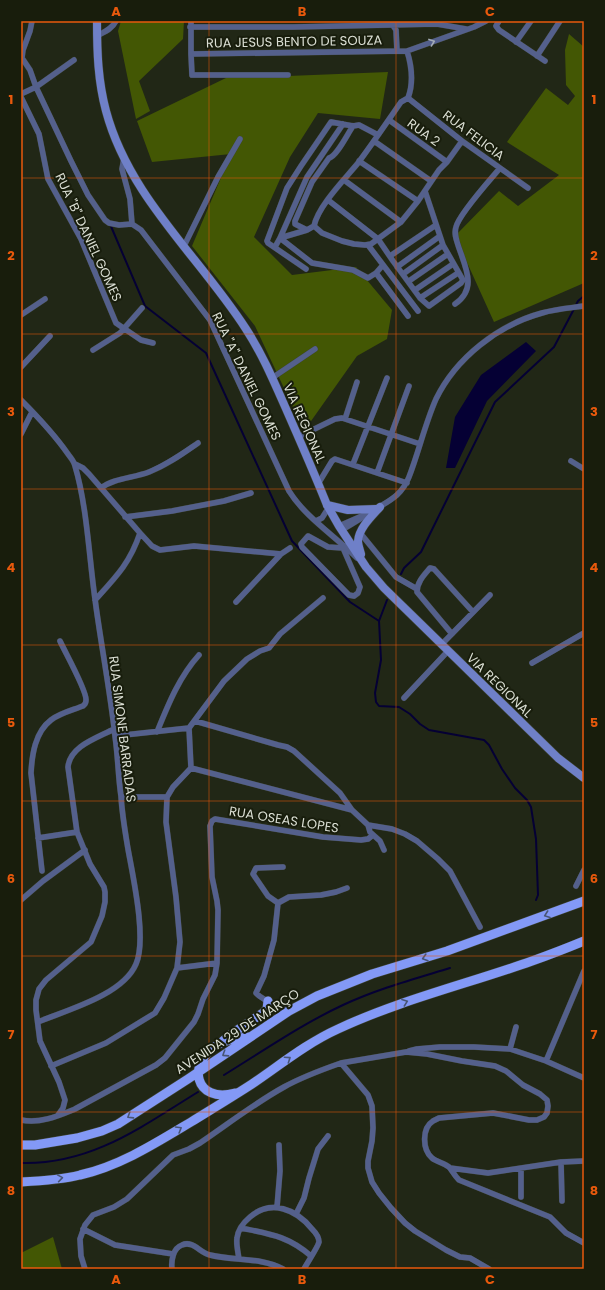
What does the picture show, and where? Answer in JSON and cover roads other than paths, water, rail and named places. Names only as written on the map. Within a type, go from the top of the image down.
[{"type":"main road","name":"VIA REGIONAL","points":[[97,21],[99,74],[102,93],[112,130],[124,158],[150,203],[246,329],[262,356],[328,506],[364,564],[384,588],[441,645],[558,758],[584,778]]},
{"type":"main road","points":[[328,506],[348,510],[376,509]]},
{"type":"main road","points":[[364,564],[358,541],[360,534],[376,509]]},
{"type":"main road","name":"AVENIDA 29 DE MARÇO","points":[[21,1145],[35,1145],[70,1139],[102,1131],[118,1124],[289,1011],[317,996],[372,974],[447,951],[584,901]]},
{"type":"main road","points":[[21,1182],[80,1175],[107,1167],[141,1152],[246,1088],[313,1042],[366,1016],[532,961],[584,941]]},
{"type":"main road","points":[[246,1088],[233,1094],[216,1094],[208,1091],[202,1086],[199,1081],[198,1072],[209,1052],[230,1035],[263,1013],[267,1009],[268,1001]]},
{"type":"main road","points":[[221,1043],[252,1036]]},
{"type":"street","points":[[32,21],[30,32],[21,54],[23,61],[30,70],[36,87],[88,195],[101,215],[109,223],[119,225],[132,224],[130,199],[122,169],[124,158]]},
{"type":"street","points":[[97,36],[114,25],[116,21]]},
{"type":"street","points":[[280,238],[307,230],[314,226],[318,215],[328,200],[359,161],[402,102],[408,98],[412,83],[412,75],[407,51],[474,27],[486,21]]},
{"type":"street","points":[[516,42],[530,21]]},
{"type":"street","points":[[536,56],[560,21]]},
{"type":"street","points":[[288,76],[193,75],[190,24],[293,27],[392,23],[437,24],[467,29]]},
{"type":"street","points":[[392,23],[396,30],[397,51]]},
{"type":"street","points":[[498,23],[496,28],[545,61]]},
{"type":"street","name":"RUA JESUS BENTO DE SOUZA","points":[[191,54],[407,51]]},
{"type":"street","points":[[21,95],[36,87],[74,60]]},
{"type":"street","name":"RUA \"B\" DANIEL GOMES","points":[[21,95],[39,134],[48,179],[80,239],[116,323],[141,340],[153,343]]},
{"type":"street","name":"RUA FELICIA","points":[[408,98],[462,141],[528,188]]},
{"type":"street","name":"RUA 2","points":[[389,120],[447,162]]},
{"type":"street","points":[[306,269],[268,243],[267,240],[287,188],[330,123],[333,121],[353,126],[356,124],[363,126],[378,135]]},
{"type":"street","points":[[275,247],[307,176],[343,124]]},
{"type":"street","points":[[307,230],[295,224],[295,222],[312,182],[329,158],[332,157],[353,126]]},
{"type":"street","points":[[184,246],[218,177],[240,139]]},
{"type":"street","points":[[374,141],[432,181]]},
{"type":"street","points":[[314,226],[322,233],[342,241],[368,245],[400,222],[418,201],[441,167],[447,162],[462,141]]},
{"type":"street","points":[[359,161],[418,201]]},
{"type":"street","points":[[455,304],[465,295],[469,282],[468,274],[456,239],[456,228],[462,216],[500,168]]},
{"type":"street","points":[[344,180],[400,222]]},
{"type":"street","points":[[328,200],[378,238],[420,298],[427,305],[430,305],[462,284],[463,280],[443,245],[425,191]]},
{"type":"street","name":"RUA \"A\" DANIEL GOMES","points":[[132,224],[141,230],[210,320],[289,491],[304,511],[364,564]]},
{"type":"street","points":[[390,256],[436,225]]},
{"type":"street","points":[[397,267],[440,236]]},
{"type":"street","points":[[280,238],[313,263],[353,270],[368,278],[376,273],[383,265]]},
{"type":"street","points":[[368,245],[418,312]]},
{"type":"street","points":[[403,274],[443,245]]},
{"type":"street","points":[[409,281],[448,254]]},
{"type":"street","points":[[415,290],[453,264]]},
{"type":"street","points":[[376,273],[408,316]]},
{"type":"street","points":[[420,298],[458,273]]},
{"type":"street","points":[[21,315],[45,299]]},
{"type":"street","points":[[341,528],[360,520],[396,497],[406,484],[431,412],[443,388],[470,354],[491,337],[521,320],[542,313],[584,306]]},
{"type":"street","points":[[93,350],[120,333],[142,308]]},
{"type":"street","points":[[21,367],[50,336]]},
{"type":"street","points":[[272,378],[315,349]]},
{"type":"street","points":[[353,464],[387,378]]},
{"type":"street","points":[[343,419],[358,382]]},
{"type":"street","points":[[377,473],[409,386]]},
{"type":"street","name":"RUA SIMONE BARRADAS","points":[[21,400],[58,439],[75,464],[82,500],[115,736],[127,845],[136,893],[141,941],[140,953],[131,974],[110,992],[38,1022]]},
{"type":"street","points":[[21,434],[32,412]]},
{"type":"street","points":[[298,437],[335,419],[343,419],[420,444]]},
{"type":"street","points":[[101,488],[113,482],[158,469],[198,443]]},
{"type":"street","points":[[318,484],[332,461],[335,459],[353,464],[406,484]]},
{"type":"street","points":[[571,461],[584,469]]},
{"type":"street","points":[[75,464],[89,474],[125,517],[152,546],[160,550],[194,546],[281,554]]},
{"type":"street","points":[[125,517],[172,511],[224,501],[251,493]]},
{"type":"street","points":[[316,521],[322,518],[328,506]]},
{"type":"street","points":[[95,600],[122,570],[135,549],[140,533]]},
{"type":"street","points":[[360,534],[396,577],[417,590],[418,594],[452,634]]},
{"type":"street","points":[[308,536],[328,547],[344,547],[360,587],[358,593],[354,596],[345,592],[302,547],[301,544],[308,536]]},
{"type":"street","points":[[236,602],[281,554],[290,548]]},
{"type":"street","points":[[417,590],[422,577],[430,568],[434,569],[473,612]]},
{"type":"street","points":[[441,645],[490,595]]},
{"type":"street","points":[[115,736],[189,728],[224,680],[246,659],[269,648],[280,634],[323,598]]},
{"type":"street","points":[[532,663],[584,633]]},
{"type":"street","points":[[42,871],[31,774],[32,758],[35,746],[45,726],[52,719],[83,706],[86,699],[78,678],[60,641]]},
{"type":"street","points":[[404,698],[448,651]]},
{"type":"street","points":[[156,732],[175,690],[190,665],[199,655]]},
{"type":"street","points":[[195,721],[287,747],[340,793],[352,810],[368,825],[370,832],[380,842],[384,850]]},
{"type":"street","points":[[52,1066],[106,1043],[155,1012],[164,998],[177,968],[180,942],[176,897],[166,822],[167,797],[172,787],[191,768],[189,728]]},
{"type":"street","points":[[75,1109],[65,1100],[61,1087],[40,1041],[36,1000],[42,984],[91,942],[102,916],[105,902],[104,887],[90,864],[77,832],[68,767],[74,752],[114,729]]},
{"type":"street","points":[[191,768],[352,810]]},
{"type":"street","points":[[121,797],[167,797]]},
{"type":"street","name":"RUA OSEAS LOPES","points":[[21,1120],[33,1122],[40,1121],[75,1109],[156,1065],[165,1058],[194,1022],[215,975],[217,963],[218,910],[211,867],[210,826],[213,820],[215,819],[323,838],[361,840],[368,839],[373,835]]},
{"type":"street","points":[[368,825],[406,834],[417,841],[438,859],[450,871],[480,927]]},
{"type":"street","points":[[38,838],[77,832]]},
{"type":"street","points":[[21,900],[43,881],[85,850]]},
{"type":"street","points":[[278,903],[268,896],[253,874],[256,868],[283,867]]},
{"type":"street","points":[[576,886],[584,870]]},
{"type":"street","points":[[278,903],[290,897],[321,895],[347,888]]},
{"type":"street","points":[[278,903],[274,940],[264,976],[256,993],[268,1001],[289,1011]]},
{"type":"street","points":[[177,968],[217,963]]},
{"type":"street","points":[[546,1061],[584,971]]},
{"type":"street","points":[[510,1049],[516,1027]]},
{"type":"street","points":[[85,1269],[81,1256],[80,1239],[83,1229],[93,1215],[114,1208],[127,1199],[173,1155],[200,1143],[263,1099],[285,1086],[340,1063],[417,1049],[440,1047],[510,1049],[546,1061],[584,1078]]},
{"type":"street","points":[[406,1052],[427,1054],[496,1066],[506,1071],[523,1085],[540,1094],[547,1100],[547,1113],[544,1117],[537,1120],[529,1120],[493,1113],[439,1118],[432,1121],[424,1138],[427,1152],[432,1158],[450,1168],[488,1173],[583,1160]]},
{"type":"street","points":[[340,1063],[368,1095],[372,1106],[373,1128],[368,1168],[372,1182],[379,1193],[405,1223],[415,1231],[446,1250],[460,1256],[470,1258],[489,1269]]},
{"type":"street","points":[[58,1115],[63,1108],[65,1100]]},
{"type":"street","points":[[296,1214],[304,1198],[318,1150],[328,1136]]},
{"type":"street","points":[[277,1207],[280,1171],[279,1145]]},
{"type":"street","points":[[561,1162],[562,1201]]},
{"type":"street","points":[[450,1168],[452,1174],[458,1180],[550,1217],[566,1233],[584,1243]]},
{"type":"street","points":[[520,1169],[521,1197]]},
{"type":"street","points":[[239,1259],[236,1240],[241,1228],[248,1219],[261,1210],[277,1207],[296,1214],[304,1220],[318,1236],[319,1243],[304,1269]]},
{"type":"street","points":[[241,1228],[283,1238],[296,1244],[311,1256]]},
{"type":"street","points":[[83,1229],[115,1245],[173,1254]]},
{"type":"street","points":[[172,1269],[171,1263],[173,1254],[178,1247],[183,1244],[188,1244],[207,1255],[268,1263],[283,1269]]},
{"type":"waterway","points":[[110,224],[145,306],[206,353],[292,541],[350,602],[379,621]]},
{"type":"waterway","points":[[576,305],[584,296]]},
{"type":"waterway","points":[[401,574],[404,568],[421,552],[495,402],[554,347],[574,309]]},
{"type":"waterway","points":[[387,600],[379,621],[381,660],[375,693],[376,702],[379,706],[399,707],[429,730],[484,740],[489,745],[502,769],[531,807],[536,839],[538,895],[536,900]]},
{"type":"waterway","points":[[224,1075],[328,1012],[382,989],[450,968]]},
{"type":"waterway","points":[[21,1163],[46,1162],[70,1158],[93,1151],[135,1130],[198,1092]]}]
